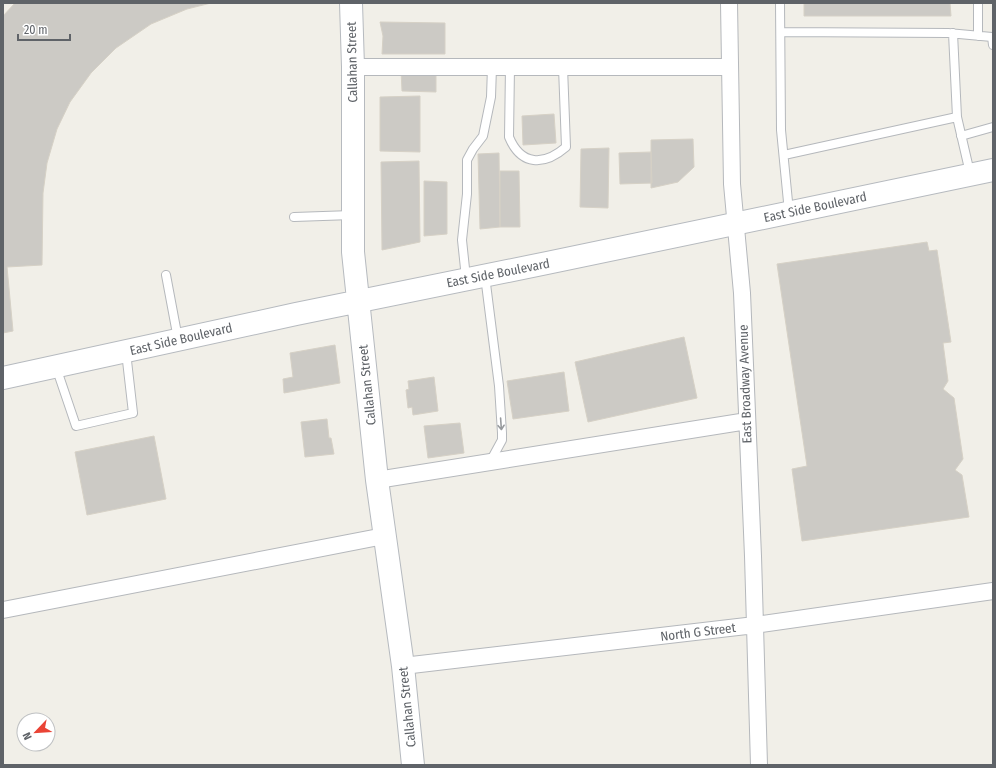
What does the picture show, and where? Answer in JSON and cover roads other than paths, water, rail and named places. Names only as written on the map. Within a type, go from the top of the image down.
[{"type":"main road","name":"Callahan Street","points":[[351,3],[353,67],[353,252],[376,480],[402,666],[408,764]]},
{"type":"main road","name":"East Side Boulevard","points":[[3,378],[476,277],[993,170]]},
{"type":"street","name":"East Broadway Avenue","points":[[729,3],[732,184],[742,293],[759,765]]},
{"type":"street","points":[[353,67],[730,67]]},
{"type":"street","points":[[376,480],[747,421]]},
{"type":"street","points":[[3,610],[384,536]]},
{"type":"street","name":"North G Street","points":[[402,666],[755,625],[993,591]]},
{"type":"lane","points":[[780,3],[781,130],[789,212]]},
{"type":"lane","points":[[978,3],[978,36]]},
{"type":"lane","points":[[781,32],[953,33],[992,37],[993,45]]},
{"type":"lane","points":[[953,33],[956,116],[970,174]]},
{"type":"lane","points":[[490,462],[502,440],[499,386],[476,277],[462,240],[467,194],[467,160],[483,136],[491,97],[492,67]]},
{"type":"lane","points":[[510,67],[509,137],[513,147],[522,157],[539,161],[556,156],[566,147],[563,68]]},
{"type":"lane","points":[[784,155],[956,116]]},
{"type":"lane","points":[[961,136],[993,127]]},
{"type":"lane","points":[[294,217],[353,215]]},
{"type":"lane","points":[[166,275],[178,340]]},
{"type":"lane","points":[[56,367],[76,426],[133,413],[126,352]]}]
